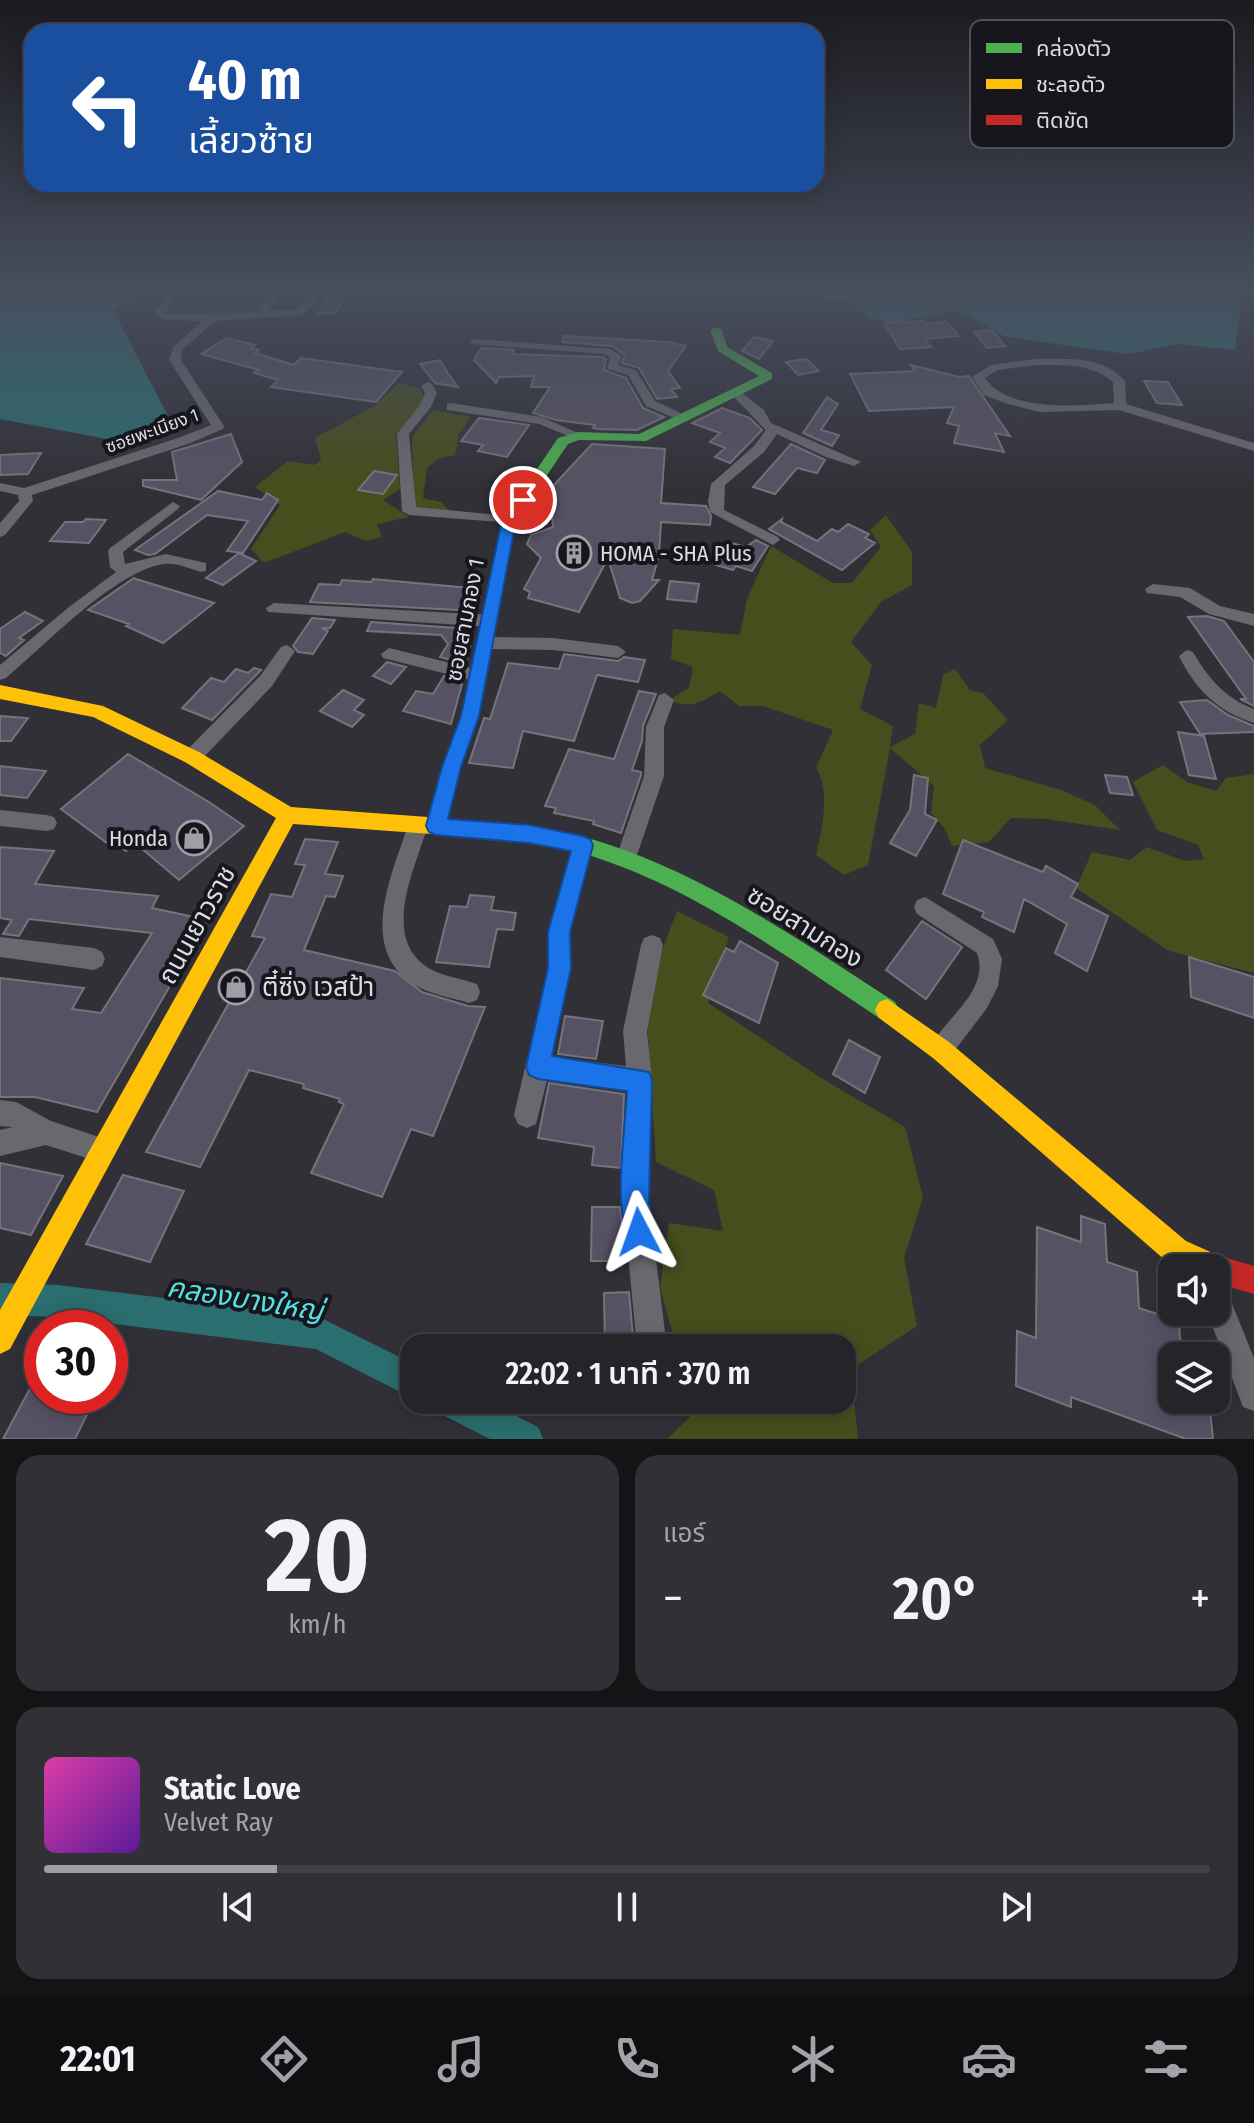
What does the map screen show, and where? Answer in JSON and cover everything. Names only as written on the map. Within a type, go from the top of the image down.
[{"type":"street","name":"ซอยพะเนียง 1","points":[[24,493],[183,441],[218,426],[174,355]]},
{"type":"street","points":[[614,355],[611,367],[632,373],[650,403],[683,417]]},
{"type":"street","points":[[451,407],[542,421],[578,436],[641,438],[737,393],[768,374],[733,355]]},
{"type":"street","points":[[1120,406],[1119,381],[1104,368],[1035,362],[995,367],[978,377],[988,392],[1039,408],[1120,406],[1254,447]]},
{"type":"street","points":[[427,386],[431,393],[425,407],[403,434],[409,511],[509,520]]},
{"type":"street","points":[[737,393],[760,413],[766,425],[800,437],[807,445],[826,455],[854,462]]},
{"type":"street","points":[[773,540],[717,512],[715,501],[718,484],[759,449],[774,428]]},
{"type":"street","name":"ซอยสามกอง 1","points":[[427,826],[470,716],[509,520],[563,441],[578,436]]},
{"type":"street","points":[[0,487],[24,493],[26,501],[0,532]]},
{"type":"street","points":[[126,571],[118,567],[115,551],[173,506]]},
{"type":"street","points":[[0,674],[126,571],[155,560],[172,559],[201,567]]},
{"type":"street","points":[[1153,589],[1184,592],[1215,610],[1254,620]]},
{"type":"street","points":[[274,608],[490,621]]},
{"type":"street","points":[[485,643],[535,643],[618,652]]},
{"type":"street","points":[[192,757],[266,681],[287,651]]},
{"type":"street","points":[[389,654],[479,676]]},
{"type":"street","points":[[1187,656],[1215,695],[1254,716]]},
{"type":"street","points":[[0,692],[97,711],[192,757],[288,815]]},
{"type":"street","points":[[626,858],[654,776],[655,727],[665,700]]},
{"type":"street","name":"ซอยสามกอง","points":[[288,815],[529,834],[626,858],[747,920],[836,975],[941,1050],[1177,1254]]},
{"type":"street","name":"ถนนเยาวราช","points":[[1,1337],[288,815]]},
{"type":"street","points":[[0,818],[47,823]]},
{"type":"street","points":[[427,826],[394,908],[391,935],[401,960],[418,975],[469,992]]},
{"type":"street","points":[[527,1115],[559,968],[559,932],[583,845]]},
{"type":"street","points":[[925,907],[985,946],[993,966],[987,985],[941,1050]]},
{"type":"street","points":[[650,1334],[636,1202],[640,1080],[635,1031],[652,945]]},
{"type":"street","points":[[0,947],[94,959]]},
{"type":"street","points":[[538,1067],[640,1080]]},
{"type":"street","points":[[0,1113],[16,1115],[46,1132],[102,1150]]},
{"type":"street","points":[[0,1143],[46,1132]]},
{"type":"street","name":"ซอยสามกอง","points":[[1230,1273],[1254,1280]]},
{"type":"street","points":[[1227,1326],[1254,1396]]},
{"type":"green space","points":[[399,383],[420,389],[423,396],[418,409],[396,436],[400,489],[383,500],[409,517],[377,524],[382,537],[366,541],[345,532],[264,563],[251,549],[280,505],[255,487],[288,461],[315,465],[321,459],[315,438],[374,406]]},
{"type":"green space","points":[[433,410],[471,417],[459,434],[455,455],[439,458],[427,468],[423,498],[441,502],[450,511],[416,507],[414,503],[412,437]]},
{"type":"green space","points":[[886,515],[912,552],[912,585],[881,602],[851,642],[872,665],[860,709],[893,726],[890,747],[915,734],[919,703],[936,708],[943,675],[955,669],[970,690],[983,693],[1008,720],[980,745],[985,768],[1061,790],[1095,805],[1120,830],[1046,819],[1011,818],[989,842],[952,846],[945,829],[931,813],[934,786],[890,748],[868,865],[844,875],[816,855],[824,799],[821,777],[816,768],[833,730],[763,706],[739,706],[720,691],[690,704],[669,700],[689,688],[693,667],[671,659],[673,629],[740,635],[747,599],[771,546],[833,583],[852,583],[881,547],[870,530]]},
{"type":"green space","points":[[1163,765],[1187,782],[1216,791],[1226,778],[1254,774],[1254,973],[1169,951],[1076,888],[1092,852],[1130,860],[1147,847],[1185,861],[1204,859],[1198,845],[1157,830],[1133,782]]},
{"type":"green space","points":[[677,911],[729,937],[708,1003],[821,1078],[905,1127],[923,1197],[904,1258],[917,1326],[856,1366],[856,1334],[673,1334],[660,1288],[669,1223],[723,1231],[714,1190],[656,1162],[647,1019],[659,958]]},
{"type":"green space","points":[[693,1414],[856,1414],[858,1439],[667,1439]]},
{"type":"water","points":[[0,355],[137,355],[169,418],[118,441],[0,419]]},
{"type":"building","points":[[205,355],[262,355],[294,365],[301,358],[402,372],[376,402],[271,387],[278,380],[254,373],[259,370]]},
{"type":"building","points":[[477,355],[603,357],[606,359],[604,370],[626,378],[643,408],[664,417],[637,430],[598,429],[593,428],[595,425],[556,420],[533,413],[550,387],[531,387],[534,376],[499,377],[496,383],[474,360]]},
{"type":"building","points":[[625,355],[679,355],[668,371],[680,388],[671,389],[677,397],[657,399],[639,368],[622,363]]},
{"type":"building","points":[[806,359],[819,371],[798,375],[786,362]]},
{"type":"building","points":[[440,360],[458,387],[435,383],[420,364]]},
{"type":"building","points":[[911,365],[959,377],[969,376],[1010,436],[995,433],[1004,452],[954,443],[959,426],[947,423],[954,407],[869,411],[850,374],[915,371]]},
{"type":"building","points":[[1144,381],[1168,382],[1182,405],[1157,403]]},
{"type":"building","points":[[827,397],[838,404],[821,430],[839,435],[832,446],[803,433]]},
{"type":"building","points":[[722,408],[750,418],[762,430],[730,463],[715,457],[725,448],[710,442],[720,433],[692,423]]},
{"type":"building","points":[[479,418],[529,425],[507,457],[478,451],[483,445],[461,441]]},
{"type":"building","points":[[231,434],[242,462],[201,500],[143,486],[143,480],[177,480],[172,452]]},
{"type":"building","points":[[592,444],[665,449],[661,503],[706,506],[711,516],[710,525],[661,522],[659,555],[652,580],[659,580],[640,601],[632,603],[620,598],[608,558],[579,612],[528,598],[530,592],[524,589],[541,558],[527,544],[531,535],[553,527],[550,489]]},
{"type":"building","points":[[791,444],[825,460],[817,473],[797,468],[775,494],[753,487]]},
{"type":"building","points":[[41,453],[28,474],[0,475],[0,455]]},
{"type":"building","points":[[374,471],[397,475],[383,494],[358,490]]},
{"type":"building","points":[[218,491],[262,500],[267,493],[278,500],[243,553],[227,551],[248,521],[207,515],[155,554],[135,550]]},
{"type":"building","points":[[86,519],[106,520],[89,543],[50,541],[65,522],[83,522]]},
{"type":"building","points":[[782,519],[781,522],[817,541],[832,529],[838,532],[848,524],[869,534],[865,538],[875,543],[842,570],[769,529]]},
{"type":"building","points":[[756,540],[768,546],[752,571],[716,565],[731,543],[746,547]]},
{"type":"building","points":[[239,553],[256,561],[223,585],[206,578]]},
{"type":"building","points":[[134,578],[214,603],[163,643],[126,626],[129,624],[88,610]]},
{"type":"building","points":[[373,579],[481,589],[477,611],[310,602],[319,584],[340,585],[342,580],[371,582]]},
{"type":"building","points":[[670,581],[699,584],[696,602],[667,599]]},
{"type":"building","points":[[25,612],[43,621],[19,638],[24,640],[6,656],[0,653],[0,629]]},
{"type":"building","points":[[1207,616],[1224,621],[1254,662],[1254,706],[1240,699],[1246,699],[1188,617]]},
{"type":"building","points":[[312,618],[335,620],[330,628],[322,628],[328,631],[313,654],[298,652],[293,646]]},
{"type":"building","points":[[371,622],[470,629],[466,642],[472,635],[466,664],[440,657],[448,644],[441,635],[367,631]]},
{"type":"building","points":[[564,654],[618,661],[624,657],[645,660],[638,682],[597,675],[574,741],[523,731],[513,768],[469,763],[484,718],[490,719],[508,663],[559,669]]},
{"type":"building","points":[[387,662],[406,667],[391,684],[373,676]]},
{"type":"building","points":[[254,668],[261,670],[212,720],[182,708],[211,678],[224,682],[236,669],[248,673]]},
{"type":"building","points":[[444,676],[462,684],[451,724],[403,711],[416,691],[433,694]]},
{"type":"building","points":[[343,690],[364,700],[354,710],[364,715],[352,727],[320,711]]},
{"type":"building","points":[[639,691],[656,694],[643,726],[642,741],[632,770],[641,772],[641,775],[621,833],[593,824],[594,821],[554,813],[556,808],[545,806],[569,749],[614,759]]},
{"type":"building","points":[[1207,700],[1228,715],[1254,726],[1254,732],[1200,734],[1180,702]]},
{"type":"building","points":[[0,716],[28,718],[11,741],[0,741]]},
{"type":"building","points":[[1178,732],[1204,736],[1216,779],[1189,775]]},
{"type":"building","points":[[128,754],[244,826],[179,880],[135,843],[126,851],[109,840],[107,843],[61,809]]},
{"type":"building","points":[[0,766],[46,771],[27,798],[0,795]]},
{"type":"building","points":[[914,775],[928,778],[925,814],[937,820],[916,856],[890,843],[910,810]]},
{"type":"building","points":[[1105,775],[1127,777],[1133,795],[1110,793]]},
{"type":"building","points":[[305,839],[338,842],[325,874],[343,876],[335,897],[326,896],[304,950],[395,971],[422,992],[468,1006],[485,1007],[433,1136],[411,1129],[382,1197],[311,1173],[344,1104],[339,1102],[340,1099],[303,1088],[304,1084],[249,1070],[200,1167],[146,1152],[265,938],[252,936],[271,894],[292,897],[305,865],[295,864]]},
{"type":"building","points":[[963,840],[1043,872],[1046,866],[1078,884],[1071,897],[1108,916],[1087,971],[1055,953],[1067,924],[1024,899],[1014,932],[982,917],[984,912],[943,894]]},
{"type":"building","points":[[0,847],[54,851],[35,884],[158,896],[152,908],[208,920],[97,1112],[35,1097],[0,1097],[0,978],[84,988],[72,1009],[101,1013],[152,933],[29,919],[19,936],[3,934],[12,920],[0,918]]},
{"type":"building","points":[[470,895],[494,897],[491,910],[516,913],[513,930],[497,929],[489,967],[436,962],[450,906],[467,907]]},
{"type":"building","points":[[922,921],[962,947],[926,999],[886,970]]},
{"type":"building","points":[[740,941],[778,963],[759,1023],[703,995],[726,948],[734,952]]},
{"type":"building","points":[[1189,957],[1254,977],[1254,1018],[1191,997]]},
{"type":"building","points":[[565,1016],[603,1021],[596,1059],[558,1054]]},
{"type":"building","points":[[849,1040],[880,1057],[865,1093],[833,1074]]},
{"type":"building","points":[[549,1083],[624,1094],[621,1168],[592,1165],[594,1147],[538,1138]]},
{"type":"building","points":[[0,1163],[63,1176],[31,1235],[0,1228]]},
{"type":"building","points":[[123,1175],[184,1191],[150,1262],[86,1244]]},
{"type":"building","points":[[592,1207],[620,1207],[626,1261],[591,1261]]},
{"type":"building","points":[[1081,1216],[1105,1224],[1107,1262],[1137,1272],[1139,1308],[1158,1314],[1158,1326],[1179,1326],[1180,1340],[1186,1342],[1158,1342],[1158,1414],[1210,1414],[1213,1439],[1186,1439],[1071,1397],[1071,1407],[1016,1386],[1017,1331],[1036,1338],[1037,1227],[1081,1242]]},
{"type":"building","points":[[629,1292],[633,1334],[605,1334],[604,1293]]},
{"type":"building","points":[[24,1400],[24,1414],[87,1414],[75,1439],[3,1439]]},
{"type":"waterway","name":"คลองบางใหญ่","points":[[0,1299],[58,1301],[319,1333],[400,1375]]},
{"type":"waterway","name":"คลองบางใหญ่","points":[[477,1414],[526,1439]]},
{"type":"traffic: fast","points":[[519,506],[563,441],[578,436],[641,438],[768,376],[732,355]]},
{"type":"traffic: fast","points":[[445,827],[549,838],[624,858],[703,894],[887,1010]]},
{"type":"traffic: slow","points":[[436,826],[451,767],[470,716],[509,520],[519,506]]},
{"type":"traffic: slow","points":[[0,692],[97,711],[192,757],[288,815],[445,827]]},
{"type":"traffic: slow","points":[[0,1339],[288,815]]},
{"type":"traffic: slow","points":[[887,1010],[941,1050],[1183,1254]]},
{"type":"traffic: jam","points":[[1230,1273],[1254,1280]]},
{"type":"place","name":"HOMA - SHA Plus","points":[[574,553]]},
{"type":"place","name":"Honda","points":[[194,838]]},
{"type":"place","name":"ตี๋ซิ่ง เวสป้า","points":[[236,987]]},
{"type":"route","points":[[523,500],[509,520],[470,716],[451,767],[436,826],[529,834],[583,845],[559,932],[559,968],[538,1067],[640,1080],[636,1202],[639,1232]]}]
